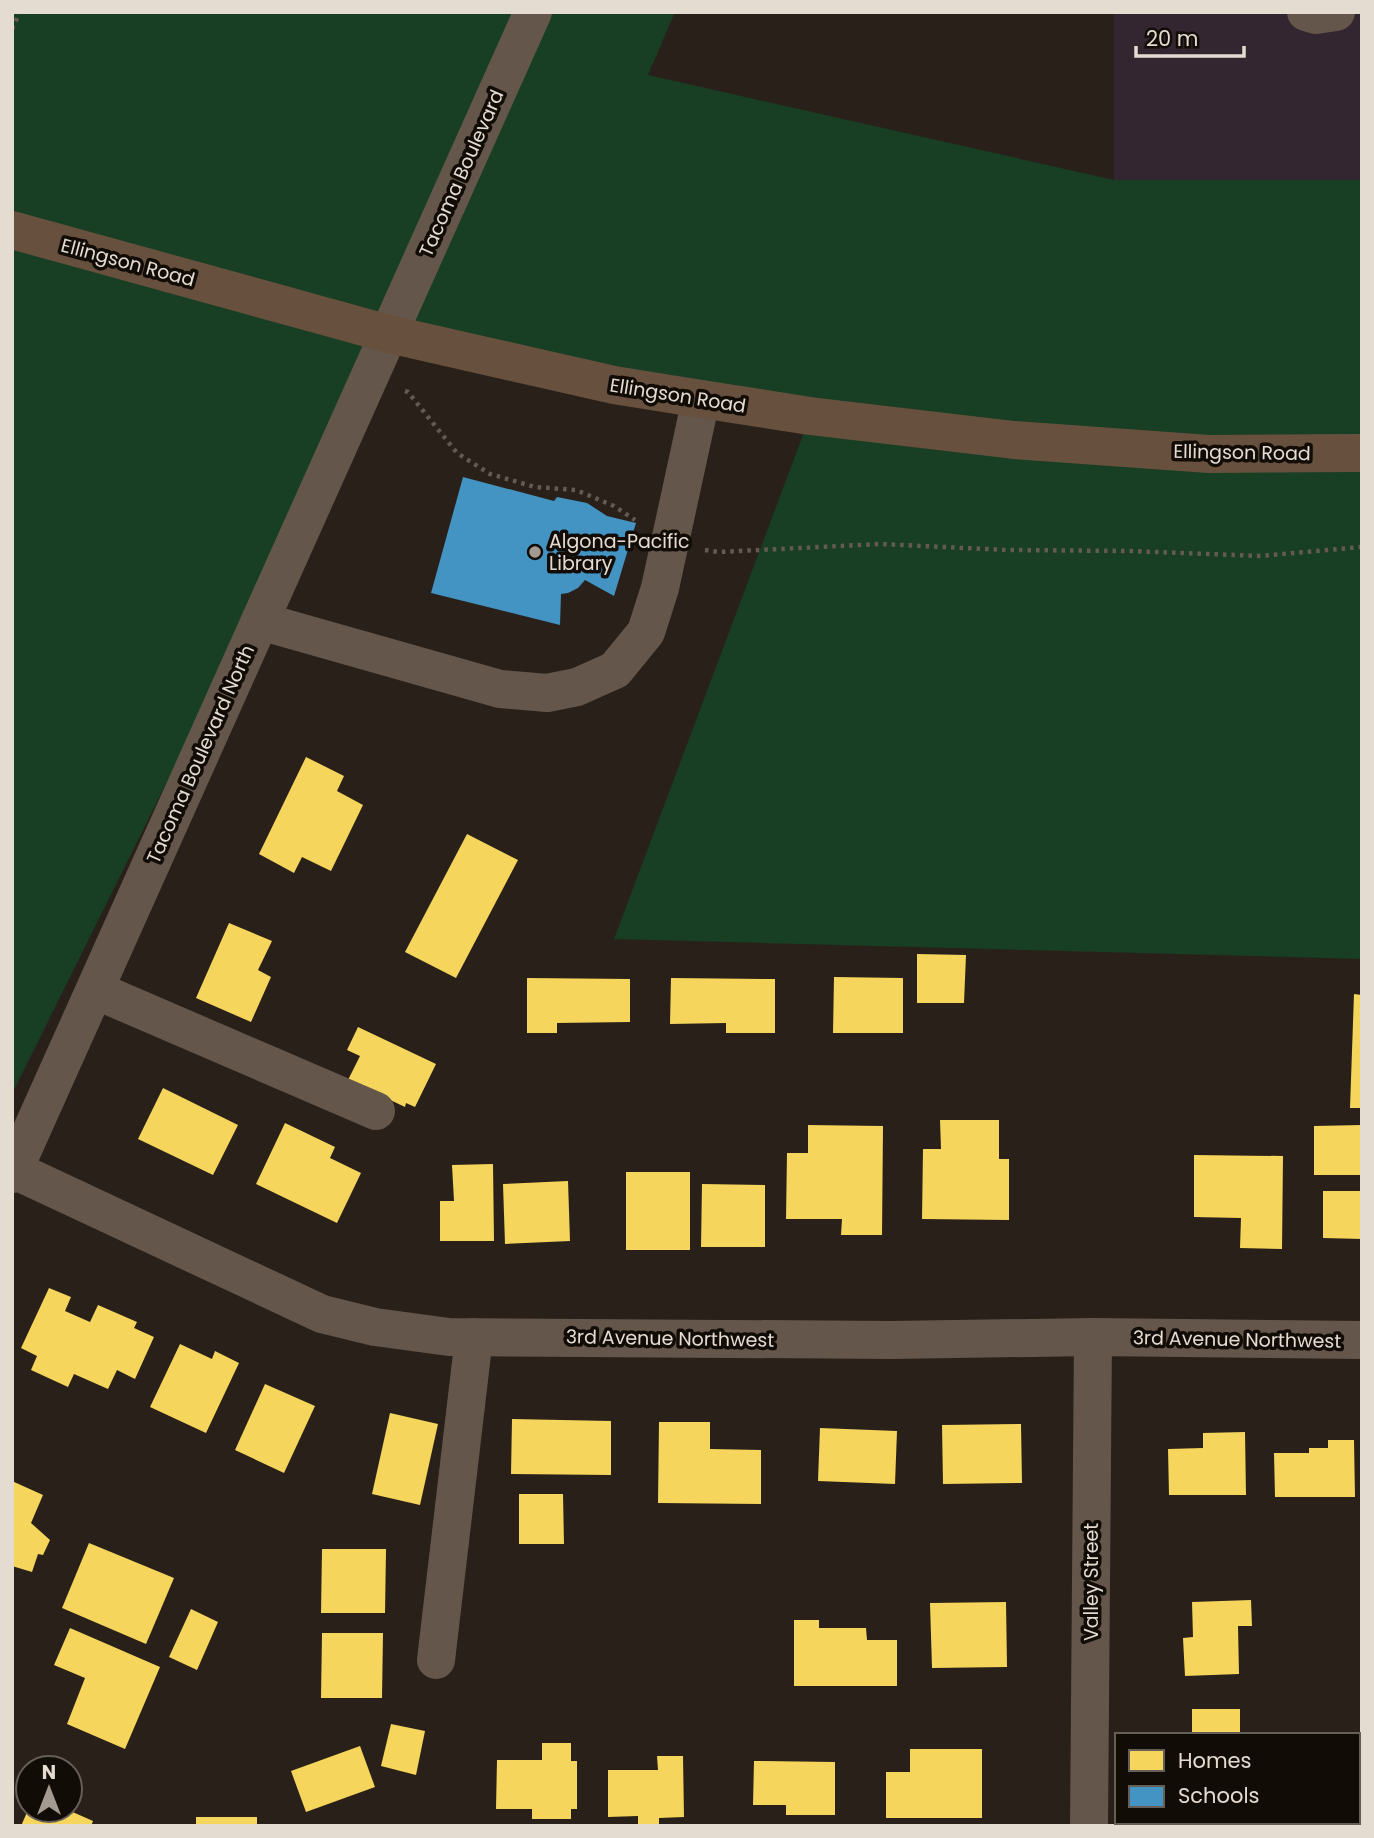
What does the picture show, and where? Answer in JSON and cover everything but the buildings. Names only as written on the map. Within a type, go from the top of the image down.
[{"type":"main road","name":"Ellingson Road","points":[[12,230],[389,334],[614,385],[810,416],[1014,439],[1209,454],[1362,453]]},
{"type":"street","name":"Tacoma Boulevard","points":[[389,334],[533,12]]},
{"type":"street","points":[[1306,12],[1316,16],[1336,12]]},
{"type":"street","name":"Tacoma Boulevard North","points":[[13,1171],[389,334]]},
{"type":"street","points":[[260,621],[500,689],[547,693],[577,687],[615,670],[646,632],[660,588],[701,399]]},
{"type":"street","points":[[95,990],[376,1111]]},
{"type":"street","name":"3rd Avenue Northwest","points":[[13,1171],[322,1314],[374,1327],[449,1337],[891,1340],[1093,1337],[1362,1340]]},
{"type":"street","points":[[436,1660],[474,1337]]},
{"type":"street","name":"Valley Street","points":[[1089,1826],[1093,1337]]},
{"type":"path","points":[[12,29],[20,12]]},
{"type":"path","points":[[367,382],[408,392],[457,453],[490,474],[536,487],[576,490],[614,506],[639,522],[647,532],[670,545],[719,552],[880,544],[997,550],[1248,555],[1362,547]]},
{"type":"shaded area","points":[[1114,12],[1362,12],[1362,180],[1114,180]]},
{"type":"green space","points":[[12,12],[675,12],[648,75],[1114,180],[1362,180],[1362,959],[614,939],[810,416],[389,334],[12,1094]]},
{"type":"place","name":"Algona-Pacific Library","points":[[535,552]]}]
